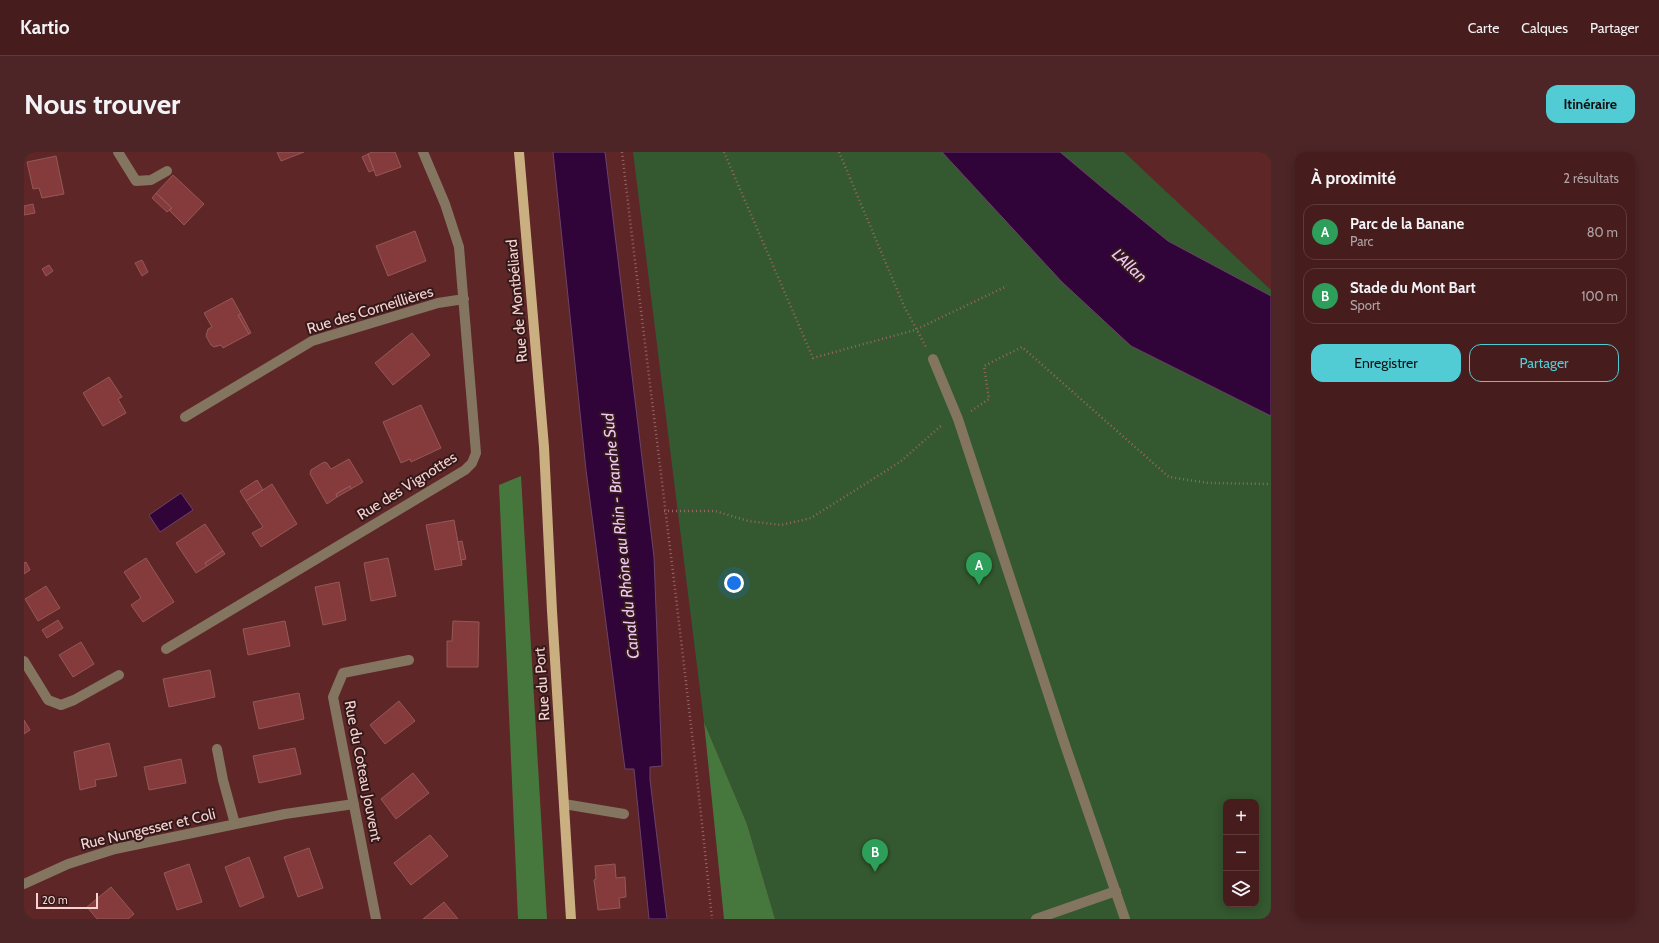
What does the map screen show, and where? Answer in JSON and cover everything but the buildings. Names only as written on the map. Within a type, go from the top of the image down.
[{"type":"main road","name":"Rue de Montbéliard","points":[[519,152],[544,448]]},
{"type":"main road","name":"Rue du Port","points":[[544,448],[552,611],[571,919]]},
{"type":"street","points":[[118,152],[136,181],[151,180],[167,171]]},
{"type":"street","name":"Rue des Vignottes","points":[[166,649],[465,470],[472,463],[476,453],[459,246],[445,204],[423,152]]},
{"type":"street","name":"Rue des Corneillières","points":[[185,418],[312,342],[438,303],[464,299]]},
{"type":"street","points":[[933,359],[958,419],[1065,745],[1125,919]]},
{"type":"street","name":"Rue du Coteau Jouvent","points":[[376,919],[333,697],[343,673],[409,660]]},
{"type":"street","points":[[24,661],[48,700],[61,705],[74,700],[119,675]]},
{"type":"street","name":"Rue Nungesser et Coli","points":[[216,750],[235,824]]},
{"type":"street","name":"Rue Nungesser et Coli","points":[[24,884],[68,864],[116,849],[285,814],[354,804]]},
{"type":"street","points":[[564,804],[624,814]]},
{"type":"street","points":[[1036,919],[1116,891]]},
{"type":"path","points":[[622,152],[664,511],[695,750],[712,919]]},
{"type":"path","points":[[724,152],[813,358],[915,330],[1007,286]]},
{"type":"path","points":[[839,152],[915,330],[933,359]]},
{"type":"path","points":[[664,511],[715,511],[748,521],[781,525],[811,518],[900,462],[941,425],[958,419],[989,399],[984,366],[1022,347],[1169,476],[1208,483],[1271,484]]},
{"type":"green space","points":[[633,152],[942,152],[1062,282],[1131,346],[1271,416],[1271,919],[775,919],[747,824],[704,722]]},
{"type":"green space","points":[[1060,152],[1124,152],[1271,290],[1271,296],[1168,241]]},
{"type":"green space","points":[[521,476],[547,919],[518,919],[499,485]]},
{"type":"green space","points":[[704,722],[747,824],[775,919],[724,919]]},
{"type":"water","name":"Canal du Rhône au Rhin - Branche Sud","points":[[553,152],[605,152],[654,557],[662,766],[650,767],[650,780],[667,919],[649,919],[634,769],[625,769],[586,470]]},
{"type":"water","name":"L'Allan","points":[[942,152],[1060,152],[1168,241],[1271,296],[1271,416],[1131,346],[1062,282]]},
{"type":"water","points":[[181,493],[193,510],[160,532],[149,515]]},
{"type":"place","name":"Parc de la Banane","points":[[979,585]]},
{"type":"place","name":"Stade du Mont Bart","points":[[875,872]]}]
